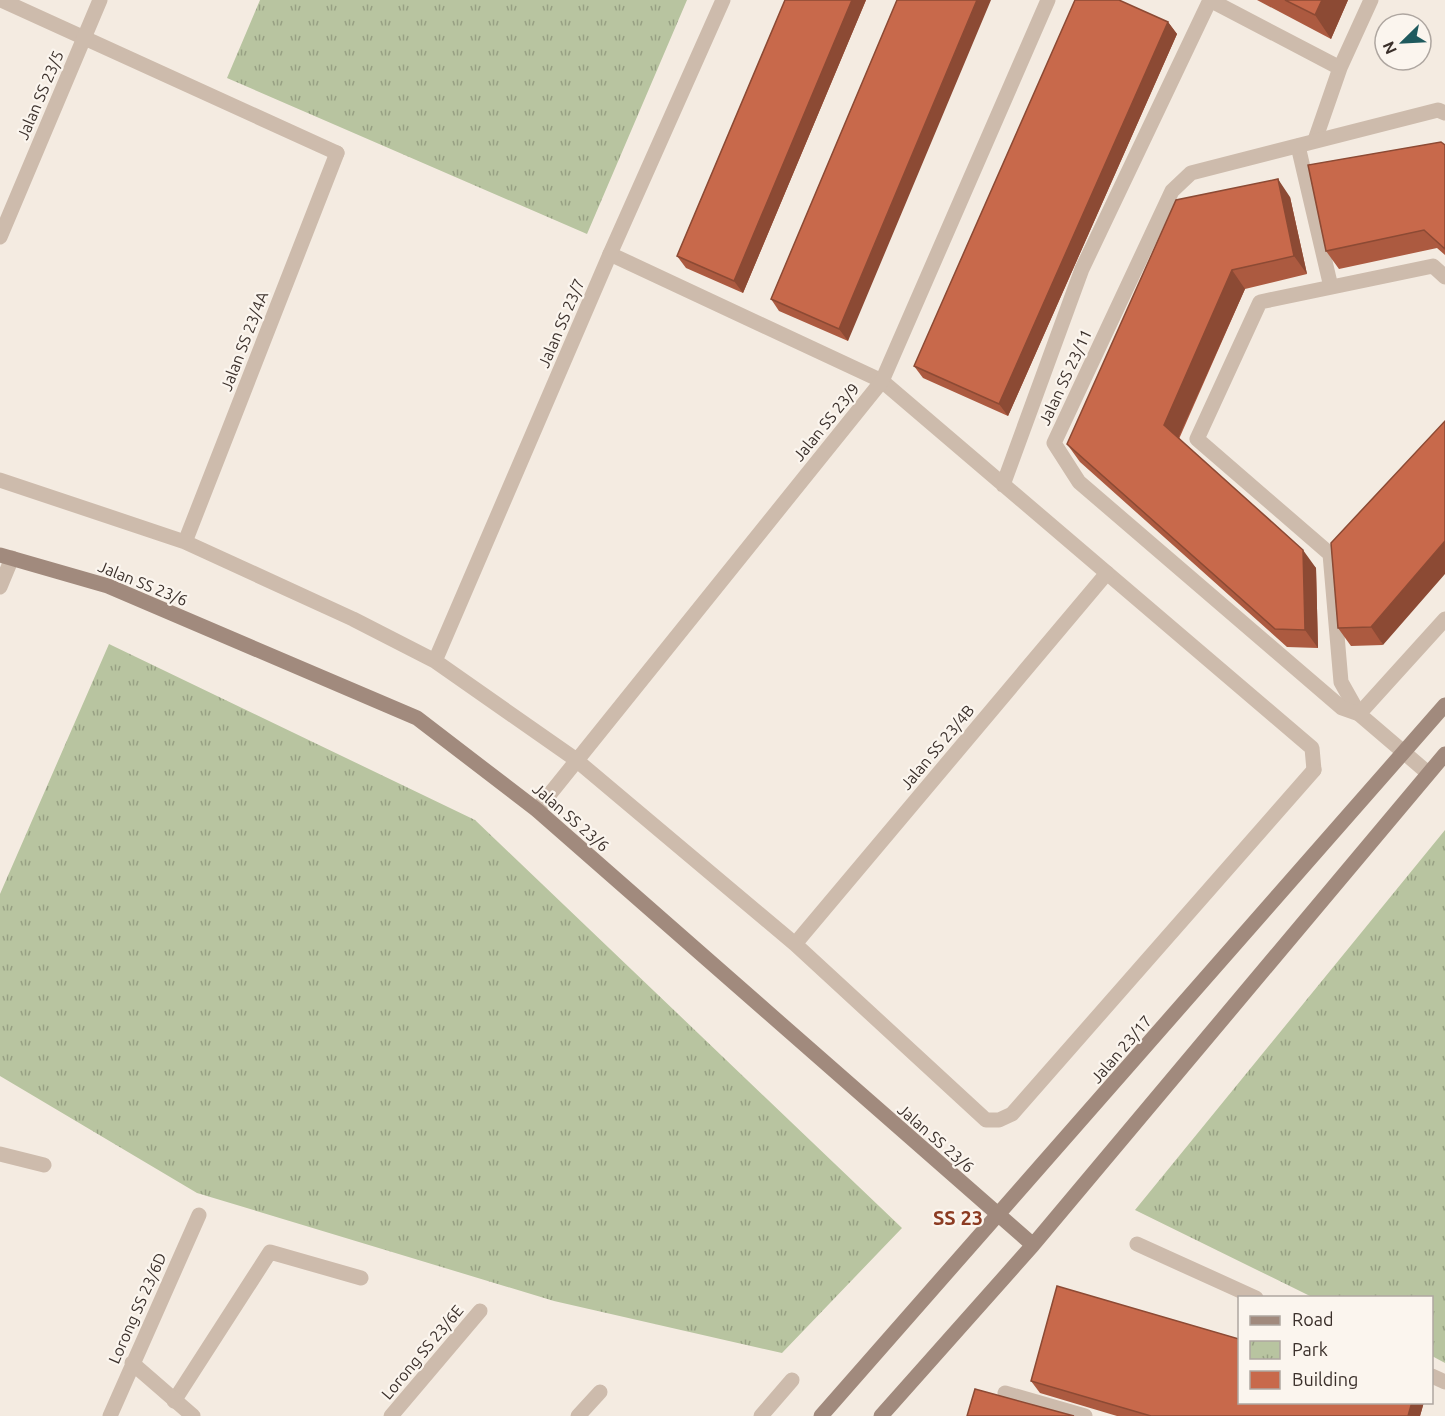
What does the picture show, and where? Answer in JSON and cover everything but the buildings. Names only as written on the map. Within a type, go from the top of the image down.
[{"type":"street","points":[[1,0],[84,38]]},
{"type":"street","name":"Jalan SS 23/5","points":[[0,237],[100,0]]},
{"type":"street","name":"Jalan SS 23/7","points":[[435,661],[610,254],[723,0]]},
{"type":"street","name":"Jalan SS 23/9","points":[[537,810],[575,759],[882,381],[1048,0]]},
{"type":"street","points":[[1003,485],[1082,269],[1210,0],[1340,68]]},
{"type":"street","points":[[1315,140],[1340,68],[1371,0]]},
{"type":"street","name":"Jalan SS 23/4A","points":[[84,38],[337,153],[185,542]]},
{"type":"street","name":"Jalan SS 23/11","points":[[1428,773],[1359,714],[1342,708],[1078,482],[1054,443],[1172,192],[1191,173],[1438,110],[1445,113]]},
{"type":"street","points":[[1298,146],[1331,287]]},
{"type":"street","points":[[0,480],[185,542],[353,619],[435,661],[575,759],[795,944],[986,1120],[999,1120],[1012,1114],[1314,770],[1312,748],[882,381],[610,254]]},
{"type":"street","points":[[1445,277],[1433,266],[1260,302],[1197,440],[1334,549],[1341,682],[1359,714],[1445,619]]},
{"type":"street","points":[[0,586],[6,557]]},
{"type":"street","name":"Jalan SS 23/6","points":[[6,557],[108,586],[417,718],[537,810],[998,1217],[1033,1245]]},
{"type":"street","name":"Jalan SS 23/4B","points":[[795,944],[1107,573]]},
{"type":"street","name":"Jalan 23/17","points":[[821,1416],[1445,705]]},
{"type":"street","points":[[881,1416],[1033,1245],[1445,754]]},
{"type":"street","points":[[0,1154],[44,1165]]},
{"type":"street","name":"Lorong SS 23/6D","points":[[110,1416],[198,1215]]},
{"type":"street","points":[[1137,1244],[1252,1296]]},
{"type":"street","points":[[174,1401],[270,1252],[360,1278]]},
{"type":"street","name":"Lorong SS 23/6E","points":[[391,1416],[480,1311]]},
{"type":"street","points":[[132,1363],[193,1416]]},
{"type":"street","points":[[761,1416],[792,1380]]},
{"type":"street","points":[[578,1416],[600,1392]]},
{"type":"street","points":[[1005,1393],[1085,1416]]},
{"type":"green space","points":[[260,0],[687,0],[587,234],[227,78]]},
{"type":"green space","points":[[109,644],[475,820],[902,1228],[782,1353],[554,1301],[197,1193],[0,1076],[0,894]]},
{"type":"green space","points":[[1445,830],[1445,1363],[1433,1357],[1433,1296],[1310,1296],[1135,1210]]},
{"type":"district","name":"SS 23","points":[[958,1218]]}]
